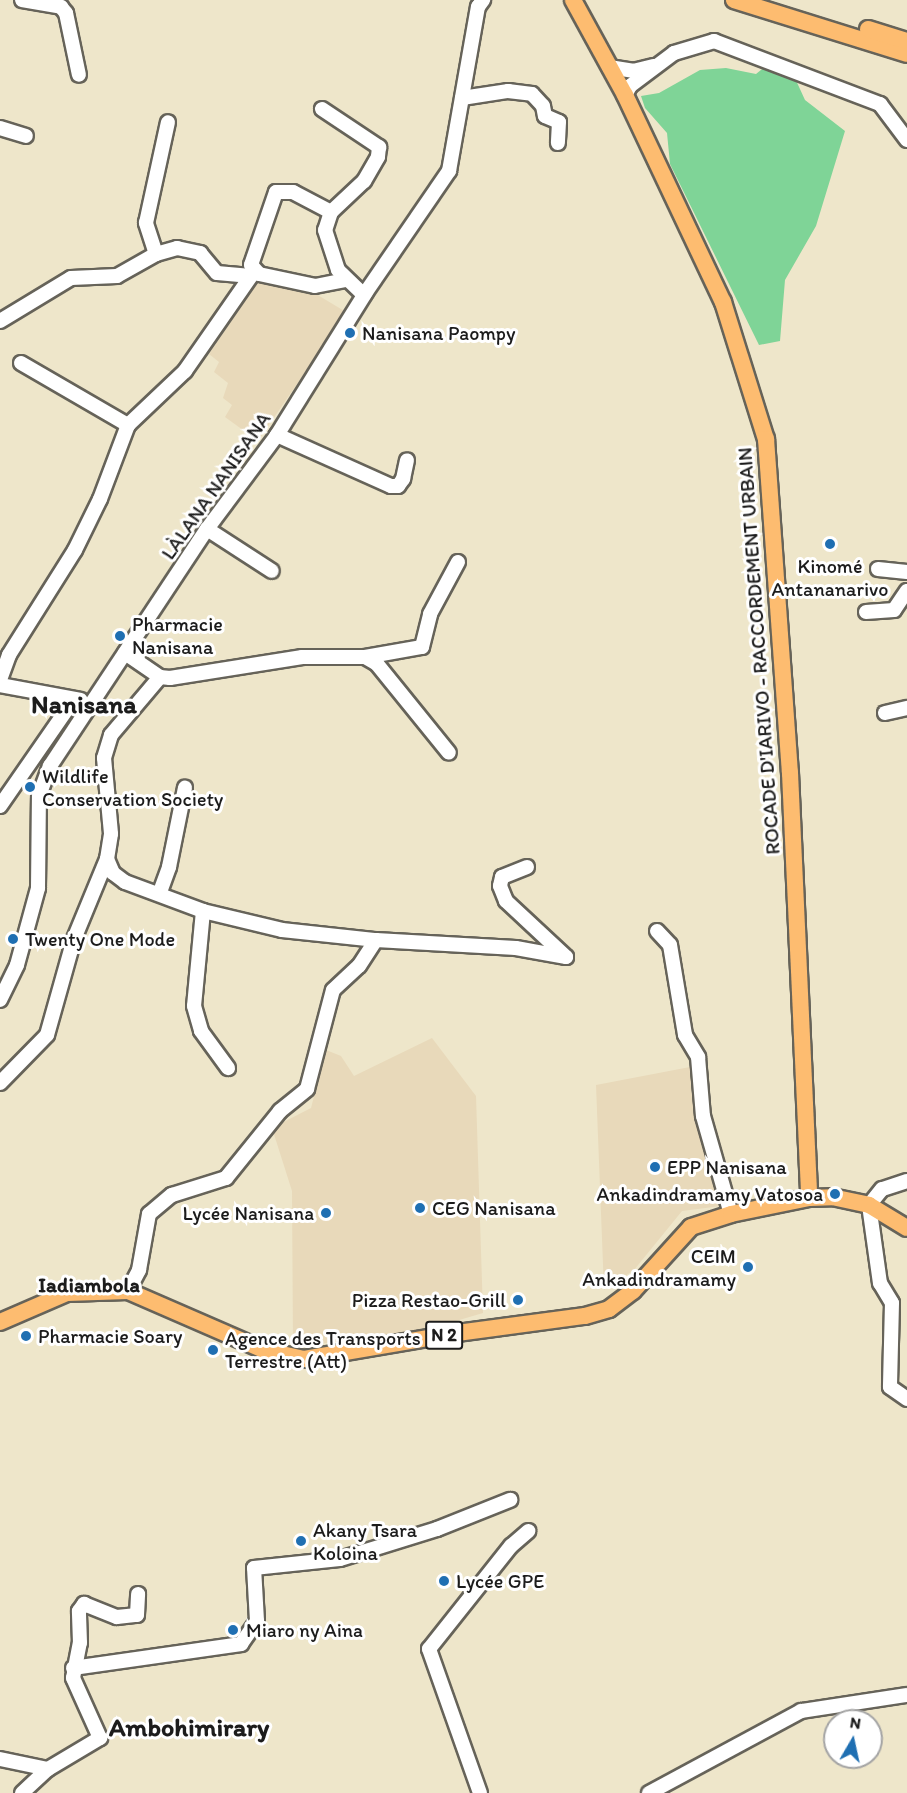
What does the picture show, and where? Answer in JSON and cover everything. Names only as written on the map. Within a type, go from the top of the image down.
[{"type":"main road","points":[[734,0],[907,54]]},
{"type":"main road","points":[[769,0],[907,41]]},
{"type":"main road","name":"ROCADE D'IARIVO - RACCORDEMENT URBAIN","points":[[576,2],[625,95],[723,302],[766,439],[789,761],[809,1198]]},
{"type":"main road","name":"N 2","points":[[0,1322],[67,1293],[128,1291],[264,1350],[304,1359],[458,1333],[585,1316],[609,1308],[633,1292],[691,1227],[731,1214],[809,1198],[832,1197],[869,1205],[907,1228]]},
{"type":"street","points":[[22,0],[61,7],[66,13],[79,75]]},
{"type":"street","name":"LÀLANA NANISANA","points":[[0,1000],[17,965],[38,888],[39,796],[51,766],[92,700],[207,530],[277,435],[364,295],[449,171],[478,7],[483,0]]},
{"type":"street","points":[[625,95],[658,64],[674,53],[701,43],[714,41],[733,45],[880,105],[907,140]]},
{"type":"street","points":[[609,67],[633,71],[658,64]]},
{"type":"street","points":[[462,98],[508,91],[532,94],[543,106],[546,116],[559,122],[558,143]]},
{"type":"street","points":[[322,109],[380,150],[364,181],[331,212],[325,230],[338,270],[364,295]]},
{"type":"street","points":[[156,254],[146,223],[168,122]]},
{"type":"street","points":[[0,128],[26,136]]},
{"type":"street","points":[[331,212],[293,192],[276,192],[251,265],[259,274],[315,286],[347,280]]},
{"type":"street","points":[[0,321],[71,278],[117,276],[156,254],[192,249],[200,253],[213,272],[247,274],[251,281],[185,371],[128,425],[100,499],[75,550],[9,655],[0,680]]},
{"type":"street","points":[[21,363],[128,425]]},
{"type":"street","points":[[277,435],[392,486],[398,486],[404,479],[407,460]]},
{"type":"street","points":[[207,530],[272,571]]},
{"type":"street","points":[[125,653],[160,677],[183,678],[302,657],[364,657],[422,647],[430,614],[458,562]]},
{"type":"street","points":[[878,568],[907,572]]},
{"type":"street","points":[[866,612],[894,610],[907,591]]},
{"type":"street","points":[[364,657],[377,664],[449,753]]},
{"type":"street","points":[[0,1083],[47,1035],[74,939],[107,859],[111,834],[104,758],[111,735],[160,677]]},
{"type":"street","points":[[0,685],[74,699],[92,700]]},
{"type":"street","points":[[0,806],[74,699]]},
{"type":"street","points":[[885,713],[907,708]]},
{"type":"street","points":[[160,892],[169,867],[185,788]]},
{"type":"street","points":[[107,859],[113,873],[125,882],[160,892],[203,911],[282,930],[376,940],[516,948],[566,957],[506,901],[500,886],[502,877],[527,867]]},
{"type":"street","points":[[203,911],[194,1006],[201,1030],[228,1068]]},
{"type":"street","points":[[657,931],[670,945],[685,1035],[698,1057],[703,1116],[731,1214]]},
{"type":"street","points":[[128,1291],[139,1270],[149,1214],[172,1195],[226,1178],[280,1111],[307,1089],[333,990],[359,966],[376,940]]},
{"type":"street","points":[[907,1181],[882,1189],[869,1205],[880,1283],[892,1303],[890,1387],[907,1399]]},
{"type":"street","points":[[73,1668],[241,1644],[257,1621],[254,1568],[340,1559],[510,1500]]},
{"type":"street","points":[[480,1793],[429,1649],[511,1546],[528,1531]]},
{"type":"street","points":[[22,1793],[48,1769],[100,1738],[78,1694],[73,1668],[80,1643],[79,1611],[84,1604],[117,1617],[137,1615],[138,1594]]},
{"type":"street","points":[[649,1793],[794,1714],[907,1695]]},
{"type":"street","points":[[0,1759],[48,1769]]},
{"type":"shaded area","points":[[260,279],[311,291],[346,312],[258,441],[225,417],[232,405],[223,398],[228,383],[214,372],[219,362],[209,354]]},
{"type":"shaded area","name":"CEG Nanisana","points":[[432,1038],[476,1096],[483,1313],[405,1336],[293,1346],[292,1191],[272,1128],[311,1108],[326,1050],[341,1056],[354,1076]]},
{"type":"shaded area","name":"EPP Nanisana","points":[[690,1067],[699,1128],[721,1206],[682,1211],[634,1270],[604,1290],[596,1085]]},
{"type":"green space","points":[[767,65],[794,76],[805,100],[845,131],[816,226],[785,280],[780,341],[759,345],[670,164],[667,133],[645,108],[641,96],[659,93],[700,70],[726,68],[756,74]]},
{"type":"place","name":"Nanisana Paompy","points":[[350,333]]},
{"type":"place","name":"Kinomé Antananarivo","points":[[830,544]]},
{"type":"place","name":"Pharmacie Nanisana","points":[[120,636]]},
{"type":"place","name":"Wildlife Conservation Society","points":[[30,787]]},
{"type":"place","name":"Twenty One Mode","points":[[13,939]]},
{"type":"place","name":"EPP Nanisana","points":[[655,1167]]},
{"type":"place","name":"Ankadindramamy Vatosoa","points":[[835,1194]]},
{"type":"place","name":"CEG Nanisana","points":[[420,1208]]},
{"type":"place","name":"Lycée Nanisana","points":[[326,1213]]},
{"type":"place","name":"CEIM Ankadindramamy","points":[[748,1267]]},
{"type":"place","name":"Pizza Restao-Grill","points":[[518,1300]]},
{"type":"place","name":"Pharmacie Soary","points":[[26,1336]]},
{"type":"place","name":"Agence des Transports Terrestre (Att)","points":[[213,1350]]},
{"type":"place","name":"Akany Tsara Koloina","points":[[301,1541]]},
{"type":"place","name":"Lycée GPE","points":[[444,1581]]},
{"type":"place","name":"Miaro ny Aina","points":[[233,1630]]},
{"type":"district","name":"Nanisana","points":[[84,705]]},
{"type":"district","name":"Iadiambola","points":[[89,1285]]},
{"type":"district","name":"Ambohimirary","points":[[189,1728]]}]
